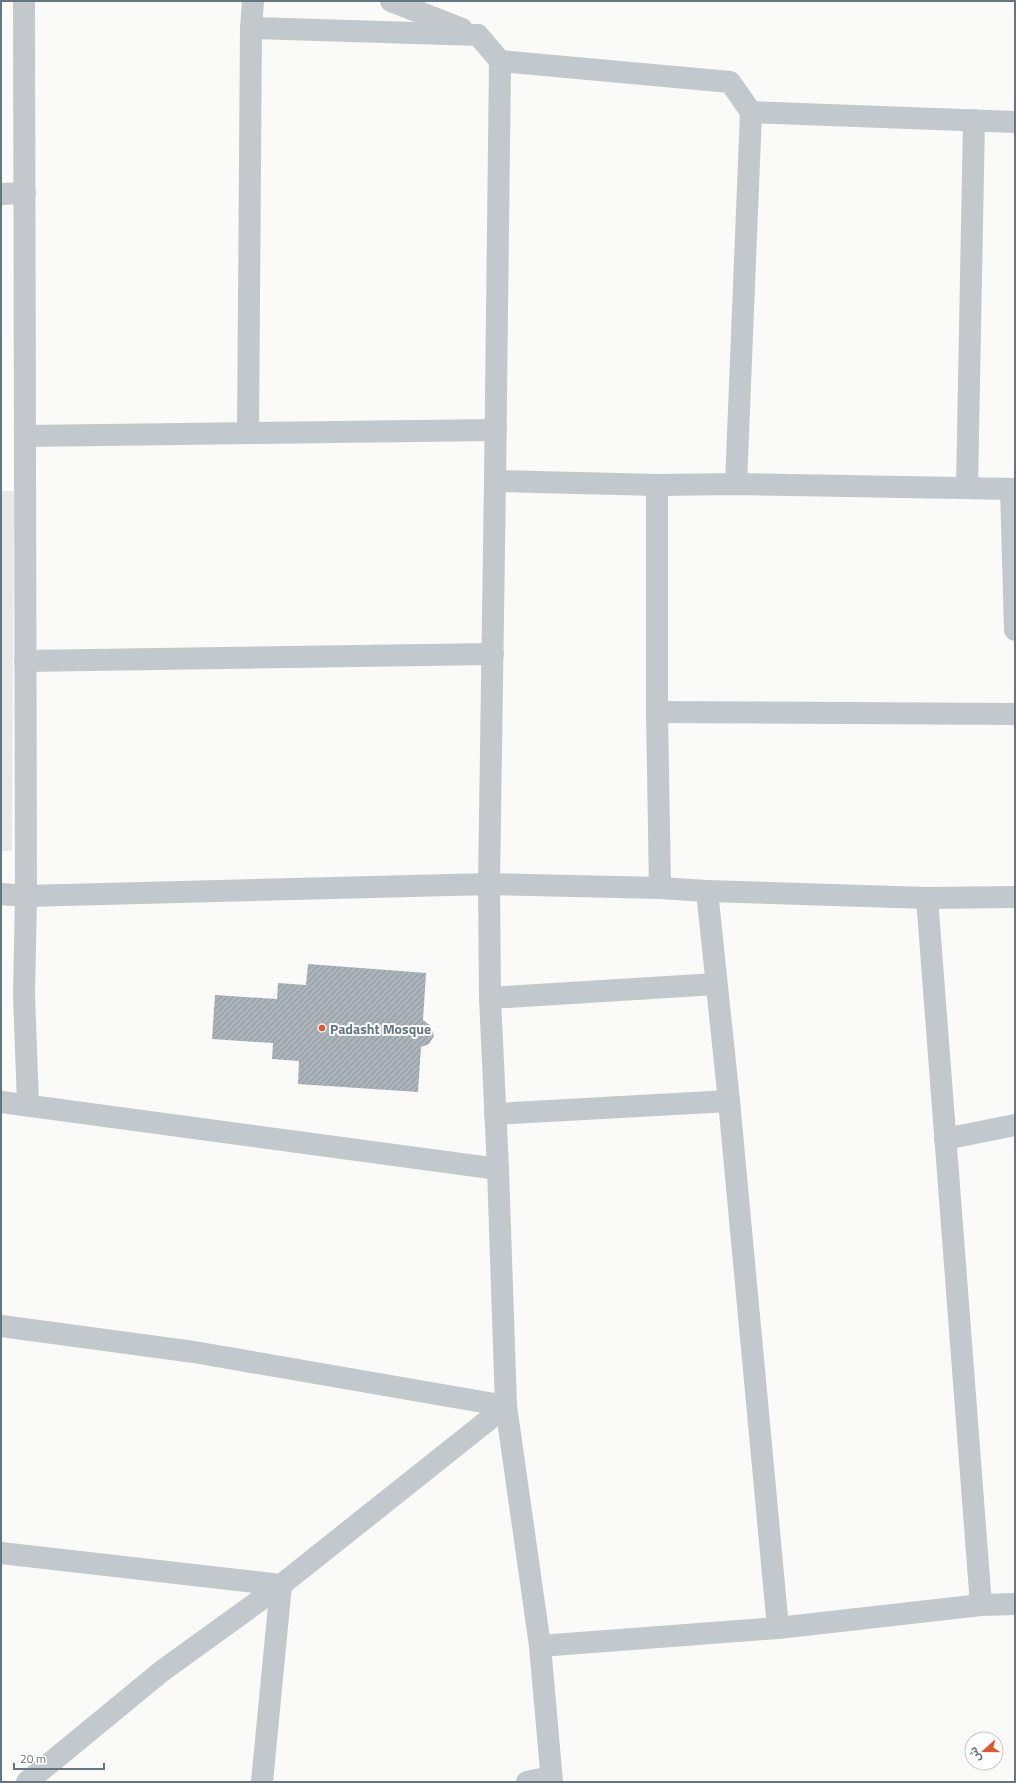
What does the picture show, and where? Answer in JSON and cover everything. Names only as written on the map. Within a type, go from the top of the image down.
[{"type":"street","points":[[24,1],[26,436],[26,896],[24,995],[28,1104]]},
{"type":"street","points":[[248,433],[251,28],[253,1]]},
{"type":"street","points":[[391,1],[478,35],[500,61],[489,884],[490,998],[496,1114],[506,1406],[540,1646],[551,1779],[527,1782]]},
{"type":"street","points":[[251,28],[478,35]]},
{"type":"street","points":[[500,61],[730,82],[751,112],[736,484]]},
{"type":"street","points":[[751,112],[1015,122]]},
{"type":"street","points":[[967,488],[974,120]]},
{"type":"street","points":[[1,194],[25,193]]},
{"type":"street","points":[[26,436],[496,430]]},
{"type":"street","points":[[495,481],[657,485],[736,484],[1013,489],[1015,630]]},
{"type":"street","points":[[657,485],[657,712],[660,888]]},
{"type":"street","points":[[25,661],[493,654]]},
{"type":"street","points":[[657,712],[1015,714]]},
{"type":"street","points":[[1,894],[26,896],[489,884],[660,888],[706,891],[927,898],[1015,897]]},
{"type":"street","points":[[706,891],[729,1101],[778,1628]]},
{"type":"street","points":[[927,898],[981,1605]]},
{"type":"street","points":[[490,998],[716,984]]},
{"type":"street","points":[[496,1114],[729,1101]]},
{"type":"street","points":[[1,1102],[28,1104],[498,1169]]},
{"type":"street","points":[[945,1139],[1015,1125]]},
{"type":"street","points":[[1,1326],[194,1352],[506,1406]]},
{"type":"street","points":[[27,1782],[162,1671],[280,1585],[506,1406]]},
{"type":"street","points":[[1,1553],[280,1585]]},
{"type":"street","points":[[262,1782],[280,1585]]},
{"type":"street","points":[[540,1646],[778,1628],[981,1605],[1015,1604]]},
{"type":"shaded area","points":[[1,491],[14,491],[12,851],[1,851]]},
{"type":"building","name":"Padasht Mosque","points":[[308,964],[426,973],[423,1020],[431,1026],[434,1036],[429,1044],[421,1047],[418,1092],[298,1084],[299,1061],[272,1059],[273,1043],[212,1039],[215,995],[277,999],[278,983],[306,985]]},
{"type":"place","name":"Padasht Mosque","points":[[322,1028]]}]
